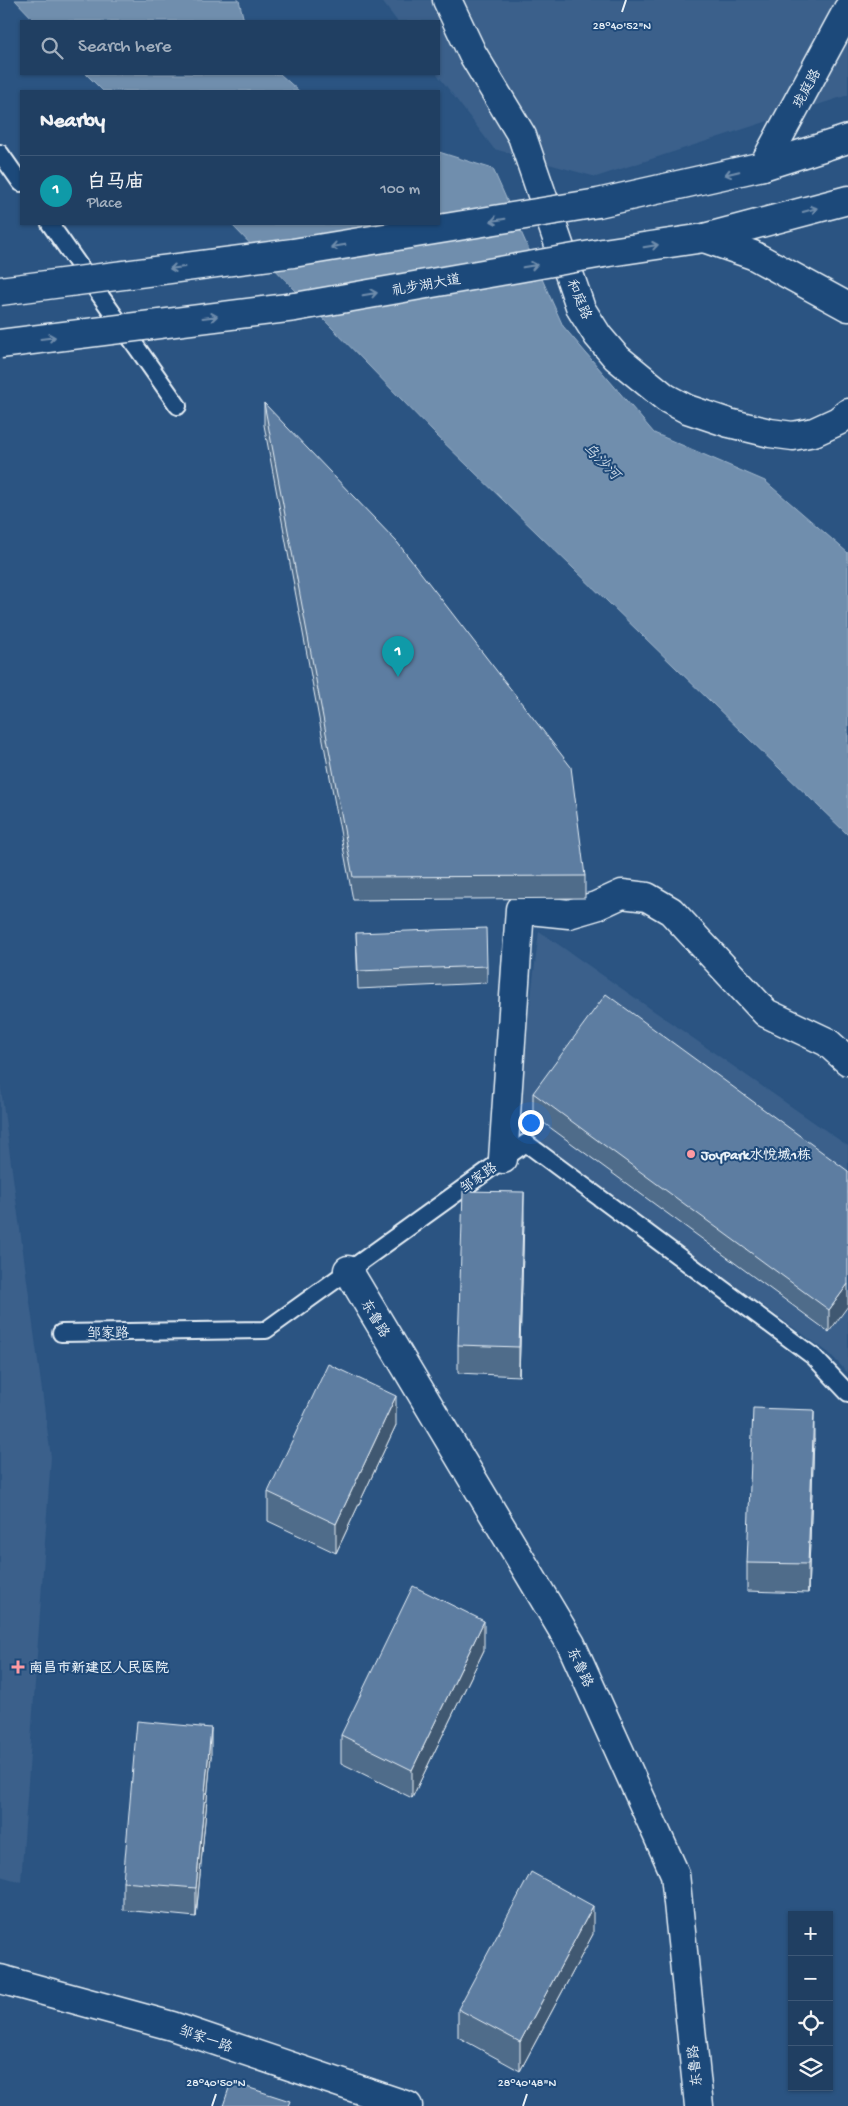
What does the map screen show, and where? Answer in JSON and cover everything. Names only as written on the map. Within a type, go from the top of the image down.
[{"type":"main road","name":"和庭路","points":[[447,0],[472,53],[522,136],[581,309],[598,336],[616,357],[666,398],[687,410],[770,433],[793,436],[814,432],[838,421],[848,413]]},
{"type":"main road","name":"珑庭路","points":[[763,166],[848,10]]},
{"type":"main road","points":[[0,291],[293,253],[598,203],[763,166],[842,139]]},
{"type":"main road","name":"礼步湖大道","points":[[0,344],[295,307],[603,253],[704,238],[848,200]]},
{"type":"main road","points":[[704,238],[753,255],[848,306]]},
{"type":"main road","points":[[503,1159],[520,909],[569,914],[596,906],[622,894],[647,897],[671,911],[766,1013],[827,1042],[848,1062]]},
{"type":"main road","name":"东鲁路","points":[[348,1270],[571,1644],[675,1874],[698,2106]]},
{"type":"main road","name":"邹家一路","points":[[1,1985],[172,2026],[408,2106]]},
{"type":"lane","points":[[0,153],[20,182]]},
{"type":"lane","points":[[51,225],[178,406]]},
{"type":"lane","name":"邹家路","points":[[61,1333],[266,1330],[526,1143],[814,1357],[848,1393]]},
{"type":"shaded area","points":[[381,0],[848,0],[848,95],[596,177],[494,149],[438,75],[440,75],[440,20],[396,20]]},
{"type":"shaded area","name":"JoyPark水悦城1栋","points":[[539,931],[848,1146],[848,1373],[829,1353],[515,1129]]},
{"type":"shaded area","name":"南昌市新建区人民医院","points":[[0,1082],[51,1457],[21,1882],[0,1876]]},
{"type":"water","points":[[15,0],[239,0],[244,20],[34,20]]},
{"type":"water","points":[[87,75],[281,75],[298,90],[102,90]]},
{"type":"water","name":"乌沙河","points":[[440,152],[493,169],[563,326],[654,433],[765,481],[848,553],[848,835],[435,434],[232,225],[440,225]]},
{"type":"building","points":[[264,403],[397,542],[571,767],[585,876],[353,877]]},
{"type":"building","points":[[486,928],[487,966],[358,971],[356,933]]},
{"type":"building","name":"JoyPark水悦城1栋","points":[[606,994],[848,1171],[848,1284],[829,1310],[533,1093]]},
{"type":"building","points":[[463,1191],[524,1192],[519,1347],[458,1345]]},
{"type":"building","points":[[328,1364],[396,1396],[336,1524],[268,1492]]},
{"type":"building","points":[[753,1408],[814,1410],[808,1564],[747,1563]]},
{"type":"building","points":[[413,1586],[484,1621],[412,1770],[341,1735]]},
{"type":"building","points":[[137,1721],[211,1728],[196,1888],[123,1882]]},
{"type":"building","points":[[531,1872],[593,1906],[520,2042],[458,2009]]},
{"type":"building","points":[[231,2082],[290,2101],[288,2106],[223,2106]]},
{"type":"place","name":"白马庙","points":[[398,677]]},
{"type":"place","name":"JoyPark水悦城1栋","points":[[691,1154]]},
{"type":"place","name":"南昌市新建区人民医院","points":[[18,1667]]}]
